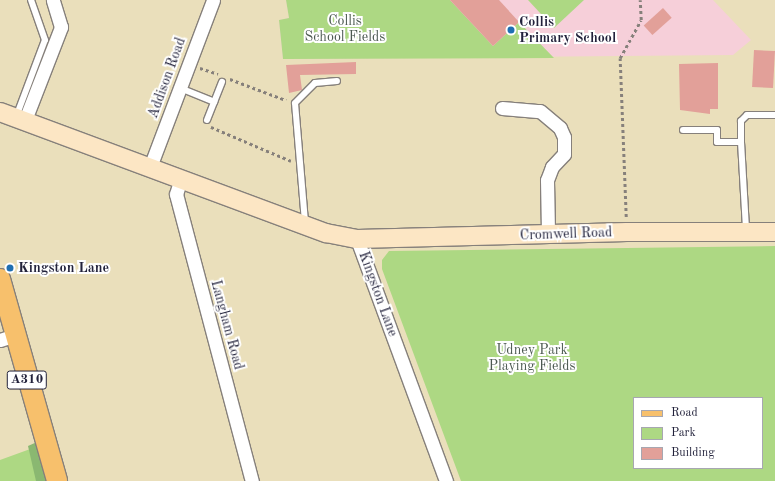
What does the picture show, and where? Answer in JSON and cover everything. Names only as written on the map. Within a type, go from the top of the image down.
[{"type":"main road","name":"Kingston Lane","points":[[14,116],[326,233],[357,239]]},
{"type":"main road","name":"Cromwell Road","points":[[357,239],[626,232],[775,232]]},
{"type":"main road","name":"A310","points":[[0,279],[8,338],[56,481]]},
{"type":"street","points":[[14,116],[61,27],[52,0]]},
{"type":"street","name":"Addison Road","points":[[150,167],[213,0]]},
{"type":"street","points":[[502,108],[540,111],[560,128],[564,137],[564,154],[552,167],[547,180],[548,234]]},
{"type":"street","name":"Langham Road","points":[[181,178],[176,194],[252,481]]},
{"type":"street","name":"Kingston Lane","points":[[357,239],[446,481]]},
{"type":"lane","points":[[14,116],[45,40],[31,0]]},
{"type":"lane","points":[[305,225],[294,103],[315,83],[337,81]]},
{"type":"lane","points":[[207,120],[222,82]]},
{"type":"lane","points":[[180,88],[214,102]]},
{"type":"lane","points":[[746,233],[741,121],[747,115],[775,114]]},
{"type":"lane","points":[[683,130],[717,130],[717,142],[741,142]]},
{"type":"path","points":[[626,232],[620,58],[641,20],[640,0]]},
{"type":"path","points":[[189,64],[286,98],[287,106]]},
{"type":"path","points":[[207,120],[210,127],[293,161]]},
{"type":"path","points":[[292,153],[293,169]]},
{"type":"shaded area","name":"Collis Primary School","points":[[286,0],[713,0],[751,40],[733,55],[283,59],[279,20],[289,18]]},
{"type":"green space","name":"Collis School Fields","points":[[286,0],[450,0],[493,46],[519,22],[554,58],[283,59],[279,20],[289,18]]},
{"type":"green space","points":[[528,0],[584,0],[554,28]]},
{"type":"green space","name":"Udney Park Playing Fields","points":[[775,246],[775,481],[461,481],[382,269],[382,260],[389,251]]},
{"type":"green space","points":[[37,442],[52,481],[36,481],[28,446]]},
{"type":"green space","points":[[33,448],[42,481],[0,481],[0,460]]},
{"type":"building","points":[[450,0],[499,0],[519,22],[493,46]]},
{"type":"building","points":[[663,8],[672,18],[652,35],[644,25]]},
{"type":"building","points":[[754,50],[775,51],[773,88],[752,87]]},
{"type":"building","points":[[356,62],[356,74],[300,75],[302,90],[289,93],[286,65]]},
{"type":"building","points":[[718,63],[718,109],[710,109],[710,114],[680,110],[679,64]]},
{"type":"place","name":"Collis Primary School","points":[[511,30]]},
{"type":"place","name":"Kingston Lane","points":[[10,268]]}]
